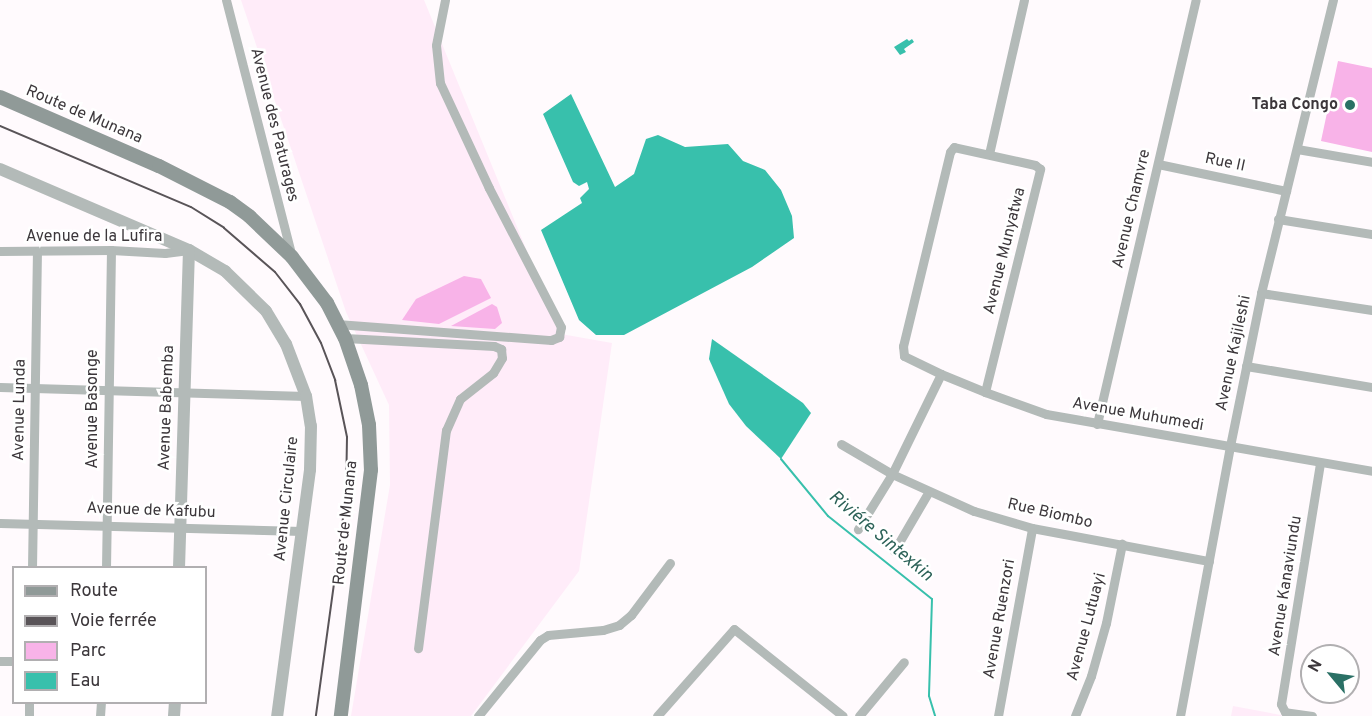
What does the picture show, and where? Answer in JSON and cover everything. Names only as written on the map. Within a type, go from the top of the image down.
[{"type":"main road","name":"Route de Munana","points":[[0,97],[206,188],[249,216],[292,256],[338,324],[345,338],[365,405],[371,470],[341,716]]},
{"type":"street","name":"Avenue des Paturages","points":[[226,0],[292,256]]},
{"type":"street","points":[[338,324],[551,340],[559,337],[561,327],[489,188],[440,83],[436,45],[444,0]]},
{"type":"street","points":[[989,154],[1024,0]]},
{"type":"street","name":"Avenue Chamvre","points":[[1097,424],[1196,0]]},
{"type":"street","name":"Avenue Kajileshi","points":[[1180,716],[1261,293],[1334,0]]},
{"type":"street","name":"Avenue Muhumedi","points":[[989,154],[956,147],[951,149],[903,346],[903,353],[907,358],[941,374],[1046,414],[1320,464],[1372,471]]},
{"type":"street","points":[[1297,149],[1372,162]]},
{"type":"street","name":"Avenue Munyatwa","points":[[986,392],[1040,169],[1035,165],[989,154]]},
{"type":"street","name":"Rue II","points":[[1158,164],[1286,190]]},
{"type":"street","name":"Avenue Circulaire","points":[[0,169],[189,250],[225,271],[266,311],[286,344],[306,396],[311,437],[302,531],[277,716]]},
{"type":"street","points":[[1278,219],[1372,234]]},
{"type":"street","name":"Avenue de la Lufira","points":[[0,251],[111,250],[165,253],[189,250]]},
{"type":"street","name":"Avenue Basonge","points":[[106,566],[111,250]]},
{"type":"street","name":"Avenue Babemba","points":[[179,566],[189,250]]},
{"type":"street","name":"Avenue Lunda","points":[[32,566],[37,252]]},
{"type":"street","points":[[1261,293],[1372,310]]},
{"type":"street","points":[[345,338],[494,346],[501,349],[502,358],[493,373],[460,399],[446,430],[418,648]]},
{"type":"street","points":[[1246,366],[1372,387]]},
{"type":"street","points":[[858,529],[892,474],[941,374]]},
{"type":"street","points":[[0,387],[306,396]]},
{"type":"street","name":"Rue Biombo","points":[[841,444],[892,474],[974,511],[1032,528],[1209,561]]},
{"type":"street","name":"Avenue Kanaviundu","points":[[1312,716],[1285,712],[1282,701],[1320,464]]},
{"type":"street","points":[[894,551],[929,491]]},
{"type":"street","name":"Avenue de Kafubu","points":[[0,523],[302,531]]},
{"type":"street","name":"Avenue Ruenzori","points":[[998,716],[1032,528]]},
{"type":"street","name":"Avenue Lutuayi","points":[[1075,716],[1106,623],[1122,544]]},
{"type":"street","points":[[478,716],[540,640],[548,635],[603,630],[619,625],[630,615],[670,563]]},
{"type":"street","points":[[657,716],[734,628],[843,716]]},
{"type":"street","points":[[859,716],[904,662]]},
{"type":"shaded area","points":[[241,0],[424,0],[561,334],[612,343],[579,571],[471,716],[351,716],[390,485],[389,405],[346,312]]},
{"type":"shaded area","points":[[1233,706],[1286,716],[1231,716]]},
{"type":"green space","name":"Taba Congo","points":[[1338,61],[1372,68],[1372,152],[1321,141]]},
{"type":"green space","points":[[464,276],[481,279],[491,298],[439,324],[402,320],[416,299]]},
{"type":"green space","points":[[492,304],[497,307],[502,323],[495,329],[451,326]]},
{"type":"water","points":[[907,39],[909,41],[912,39],[914,42],[904,49],[906,52],[900,55],[894,47]]},
{"type":"water","points":[[571,94],[615,187],[634,174],[646,139],[658,135],[685,147],[728,144],[743,161],[765,170],[781,190],[792,216],[794,238],[752,267],[624,335],[596,335],[579,320],[541,230],[582,203],[580,198],[589,189],[587,182],[579,186],[573,182],[543,114]]},
{"type":"water","points":[[712,339],[803,403],[811,413],[781,459],[746,426],[729,404],[709,359]]},
{"type":"waterway","name":"Riviére Sintexkin","points":[[781,459],[828,516],[932,599],[929,696],[935,716]]},
{"type":"railway","points":[[0,126],[191,207],[224,228],[275,272],[300,304],[321,343],[335,380],[347,437],[346,496],[316,716]]},
{"type":"place","name":"Taba Congo","points":[[1350,105]]}]
